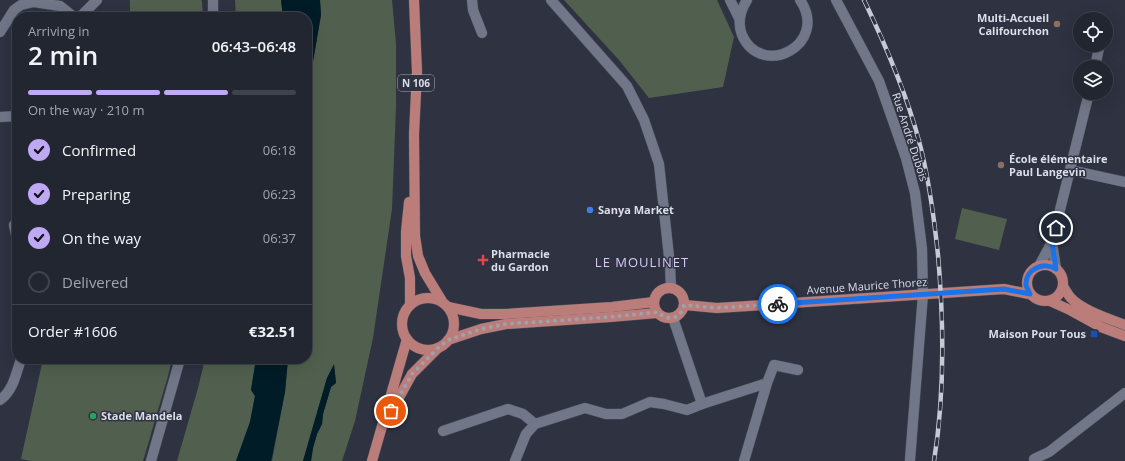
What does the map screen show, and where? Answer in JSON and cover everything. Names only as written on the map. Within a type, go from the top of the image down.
[{"type":"main road","name":"N 106","points":[[414,0],[417,72],[414,134],[415,236],[418,256],[425,273],[445,304]]},
{"type":"main road","name":"N 106","points":[[410,304],[410,278],[406,256],[406,232],[414,167]]},
{"type":"main road","points":[[1047,265],[1056,269],[1063,279],[1063,286],[1059,296],[1050,301],[1041,302],[1034,298],[1030,294],[1026,285],[1027,279],[1032,271],[1039,266],[1047,265]]},
{"type":"main road","name":"Avenue Maurice Thorez","points":[[1004,289],[1027,279]]},
{"type":"main road","points":[[1063,286],[1075,302],[1104,318],[1125,325]]},
{"type":"main road","points":[[666,288],[671,288],[680,292],[684,300],[684,305],[681,313],[673,318],[664,318],[658,312],[654,302],[658,293],[666,288]]},
{"type":"main road","name":"Avenue Maurice Thorez","points":[[684,305],[716,308],[1004,289],[1030,294]]},
{"type":"main road","points":[[438,348],[430,350],[421,349],[407,340],[403,331],[402,321],[404,312],[410,304],[417,300],[434,298],[445,304],[480,314],[504,314],[612,307],[654,302]]},
{"type":"main road","points":[[1050,301],[1101,327],[1125,336]]},
{"type":"main road","points":[[384,424],[412,374],[448,340],[453,332],[453,315],[445,304]]},
{"type":"main road","points":[[448,340],[481,329],[506,324],[610,317],[658,312]]},
{"type":"main road","points":[[372,461],[384,424],[407,340]]},
{"type":"street","points":[[85,12],[97,0]]},
{"type":"street","points":[[213,0],[213,12]]},
{"type":"street","points":[[472,0],[473,10],[482,33]]},
{"type":"street","points":[[550,0],[628,86],[644,120],[660,164],[671,288]]},
{"type":"street","points":[[730,0],[739,18]]},
{"type":"street","points":[[747,0],[742,8],[739,18],[740,30],[744,40],[752,49],[762,54],[774,56],[785,54],[795,48],[803,40],[807,29],[807,18],[800,0]]},
{"type":"street","name":"Rue André Dubois","points":[[836,0],[879,81],[906,158],[915,192],[922,249],[923,294],[910,460]]},
{"type":"street","points":[[13,12],[22,4],[34,2],[60,6],[68,12]]},
{"type":"street","points":[[0,32],[12,13]]},
{"type":"street","points":[[1039,266],[1052,242],[1087,100]]},
{"type":"street","points":[[0,117],[12,116]]},
{"type":"street","points":[[1070,170],[1125,182]]},
{"type":"street","points":[[1052,242],[1056,269]]},
{"type":"street","points":[[673,318],[702,404]]},
{"type":"street","points":[[0,400],[5,397],[13,384],[19,364]]},
{"type":"street","points":[[151,461],[179,364]]},
{"type":"street","points":[[744,461],[767,383],[774,365],[798,370]]},
{"type":"street","points":[[515,461],[526,434],[535,424],[585,408],[606,414],[622,414],[650,402],[687,410],[767,383]]},
{"type":"street","points":[[1034,459],[1049,452],[1125,393]]},
{"type":"street","points":[[443,431],[508,409],[523,414],[535,424]]},
{"type":"green space","points":[[130,0],[202,1],[203,12],[130,12]]},
{"type":"green space","points":[[235,0],[281,0],[282,12],[236,12]]},
{"type":"green space","points":[[320,0],[392,0],[396,44],[396,107],[392,209],[373,338],[355,421],[342,461],[311,461],[313,448],[322,424],[323,414],[331,387],[336,383],[334,365],[327,378],[303,461],[272,461],[285,392],[288,364],[312,364],[312,67],[321,15]]},
{"type":"green space","points":[[564,0],[717,0],[734,37],[723,87],[649,98],[619,60]]},
{"type":"green space","points":[[962,208],[1007,219],[999,250],[955,239]]},
{"type":"green space","name":"Stade Mandela","points":[[42,364],[171,364],[143,461],[31,461],[21,459]]},
{"type":"green space","points":[[204,364],[255,364],[251,390],[255,396],[250,422],[236,461],[177,461]]},
{"type":"water","points":[[281,0],[320,0],[321,15],[312,67],[312,12],[282,12]]},
{"type":"water","points":[[255,364],[288,364],[285,392],[271,461],[236,461],[250,422],[255,396],[251,390]]},
{"type":"water","points":[[334,364],[336,383],[331,387],[323,414],[322,424],[313,448],[311,461],[303,461],[327,378]]},
{"type":"railway","points":[[864,0],[902,87],[923,155],[931,198],[938,255],[942,333],[942,384],[938,435],[934,461]]},
{"type":"way so far","points":[[391,411],[412,374],[438,348],[444,345],[448,340],[481,329],[506,324],[649,314],[658,312],[664,318],[673,318],[681,313],[684,305],[716,308],[778,304]]},
{"type":"place","name":"Multi-Accueil Califourchon","points":[[1057,24]]},
{"type":"place","name":"École élémentaire Paul Langevin","points":[[1001,165]]},
{"type":"place","name":"Sanya Market","points":[[590,210]]},
{"type":"place","name":"Pharmacie du Gardon","points":[[483,260]]},
{"type":"place","name":"Maison Pour Tous","points":[[1094,334]]},
{"type":"place","name":"Stade Mandela","points":[[93,416]]},
{"type":"district","name":"LE MOULINET","points":[[642,262]]},
{"type":"route","points":[[778,304],[1004,289],[1030,294],[1026,285],[1027,279],[1032,271],[1039,266],[1047,265],[1056,269],[1052,242],[1056,228]]}]
